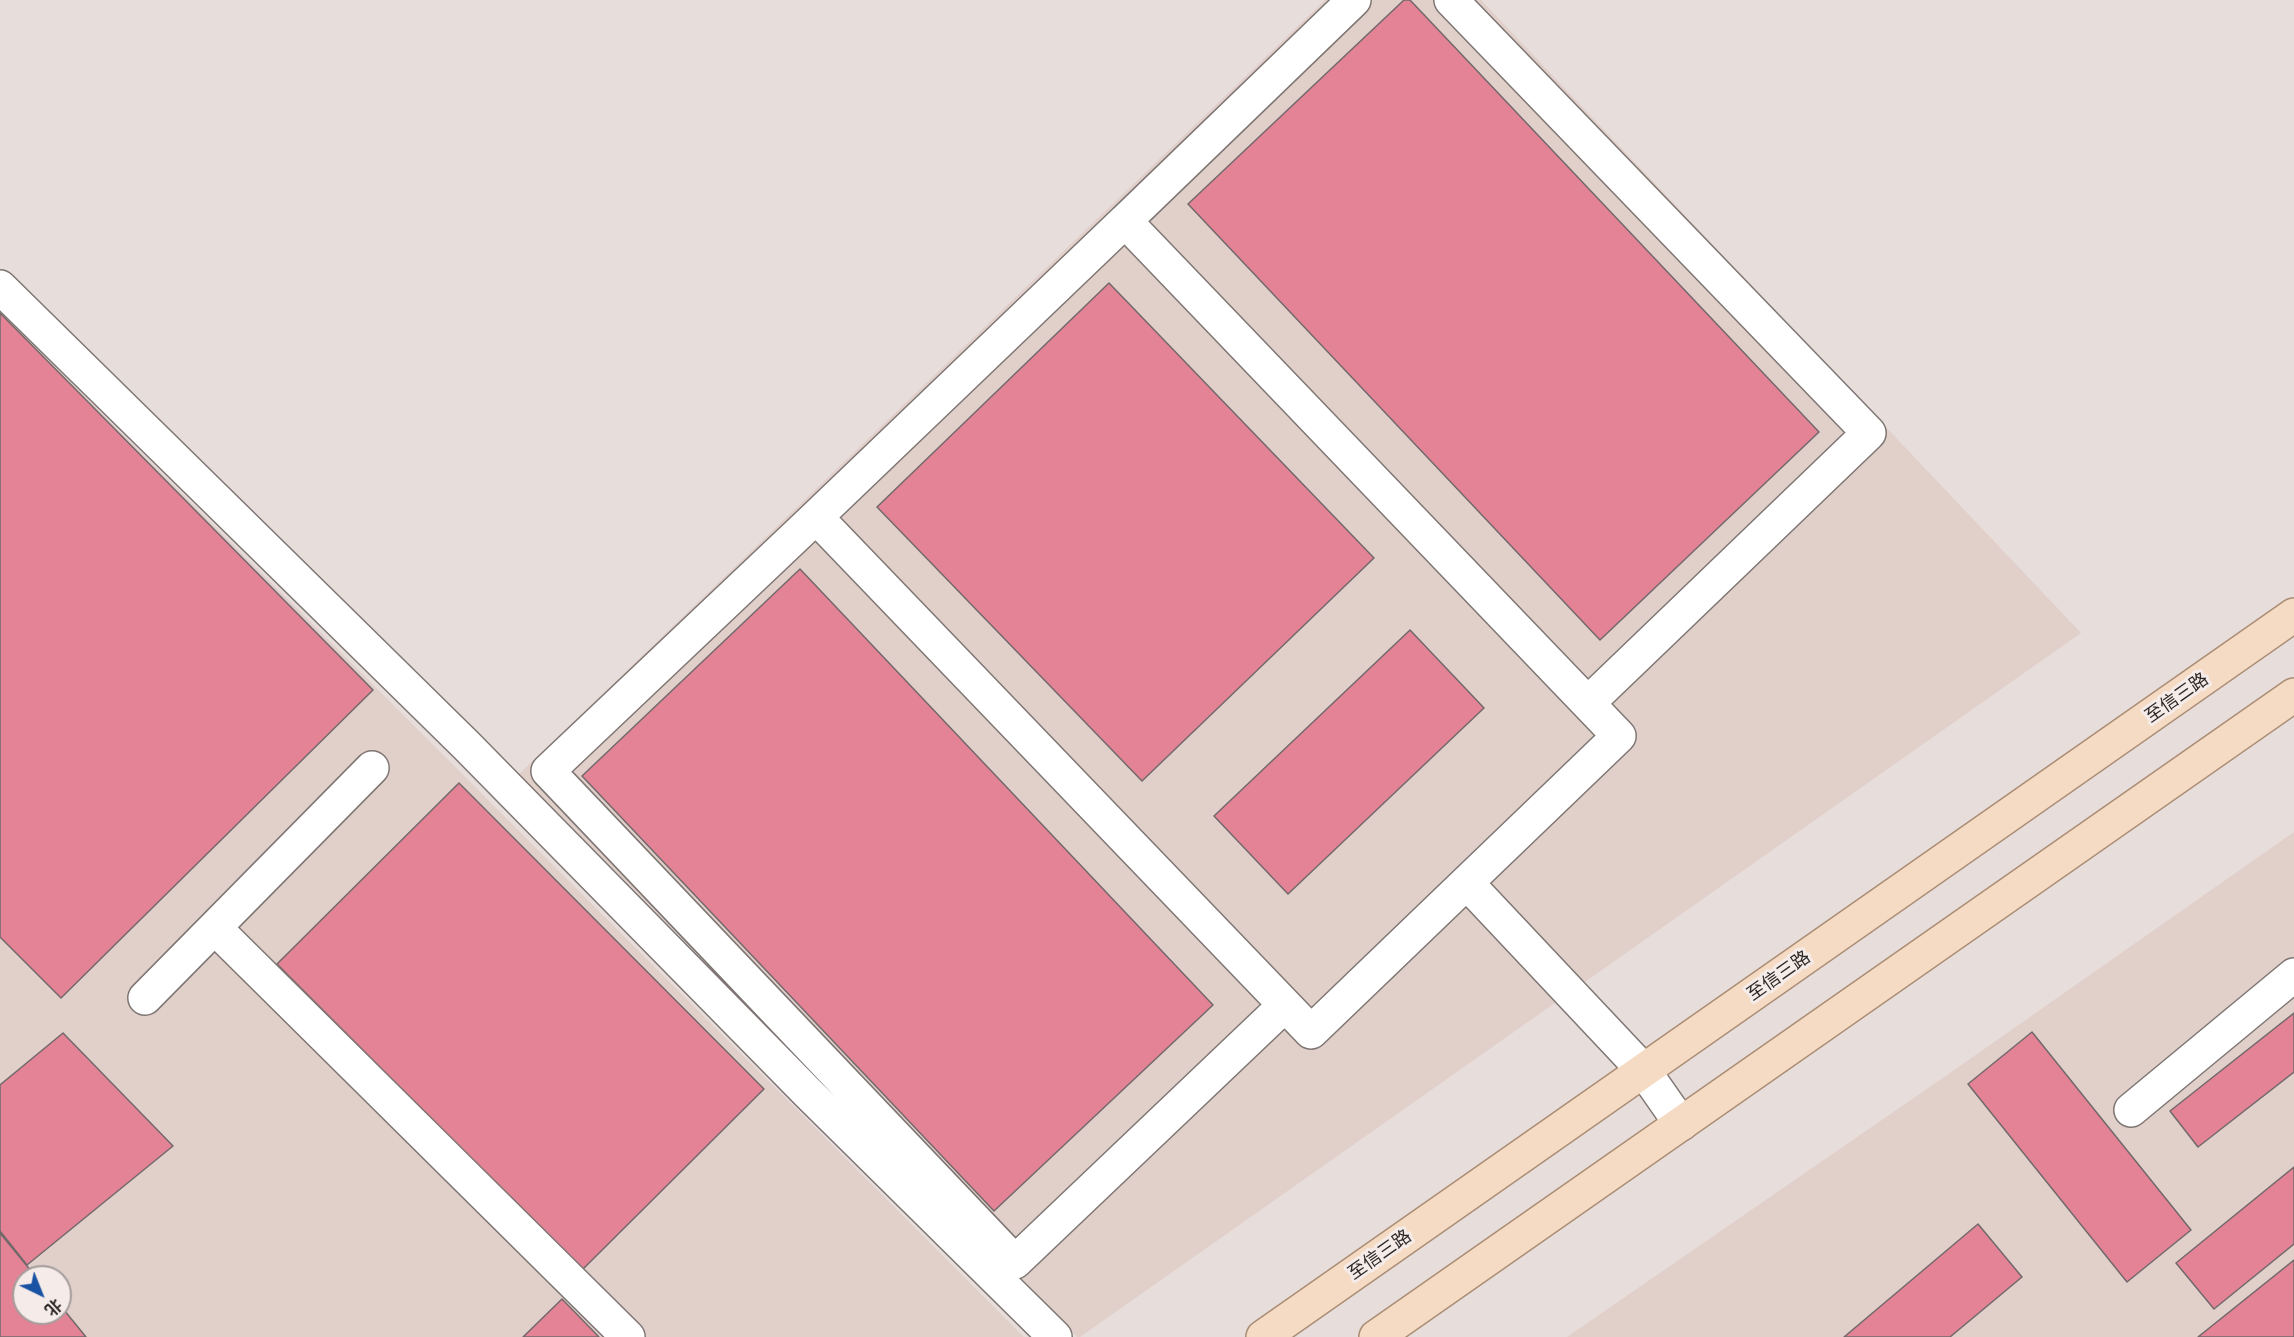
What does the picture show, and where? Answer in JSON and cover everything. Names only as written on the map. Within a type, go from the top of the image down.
[{"type":"main road","name":"至信三路","points":[[1263,1337],[2294,615]]},
{"type":"main road","points":[[1376,1337],[2294,695]]},
{"type":"street","points":[[1285,1005],[1015,1262],[548,771],[1354,0]]},
{"type":"street","points":[[1451,0],[1869,433],[1588,703]]},
{"type":"street","points":[[816,517],[1311,1032],[1467,883],[1619,736],[1125,221]]},
{"type":"street","points":[[0,287],[467,746],[800,1085],[1055,1337]]},
{"type":"street","points":[[145,998],[372,768]]},
{"type":"street","points":[[1467,883],[1644,1071],[1681,1124]]},
{"type":"street","points":[[215,928],[628,1337]]},
{"type":"street","points":[[2132,1110],[2294,975]]},
{"type":"shaded area","points":[[1325,0],[1481,0],[2081,633],[1077,1337],[519,774]]},
{"type":"shaded area","points":[[0,311],[1024,1337],[0,1337]]},
{"type":"shaded area","points":[[2294,832],[2294,1337],[1567,1337],[1950,1073]]},
{"type":"building","points":[[1404,0],[1410,0],[1819,432],[1600,640],[1188,204]]},
{"type":"building","points":[[1109,283],[1374,558],[1142,781],[877,507]]},
{"type":"building","points":[[0,313],[373,690],[61,998],[0,937]]},
{"type":"building","points":[[800,569],[1213,1005],[994,1211],[582,776]]},
{"type":"building","points":[[1410,630],[1484,708],[1288,894],[1214,816]]},
{"type":"building","points":[[459,783],[764,1089],[582,1270],[277,964]]},
{"type":"building","points":[[2294,1013],[2294,1072],[2198,1147],[2170,1111]]},
{"type":"building","points":[[2032,1032],[2191,1230],[2127,1282],[1968,1084]]},
{"type":"building","points":[[63,1033],[173,1146],[27,1265],[0,1231],[0,1085]]},
{"type":"building","points":[[2294,1167],[2294,1244],[2214,1309],[2176,1263]]},
{"type":"building","points":[[1978,1224],[2022,1277],[1950,1337],[1844,1337]]},
{"type":"building","points":[[0,1233],[26,1265],[12,1265],[12,1325],[72,1325],[72,1320],[86,1337],[0,1337]]},
{"type":"building","points":[[2294,1260],[2294,1337],[2198,1337]]},
{"type":"building","points":[[562,1299],[599,1337],[523,1337]]}]
